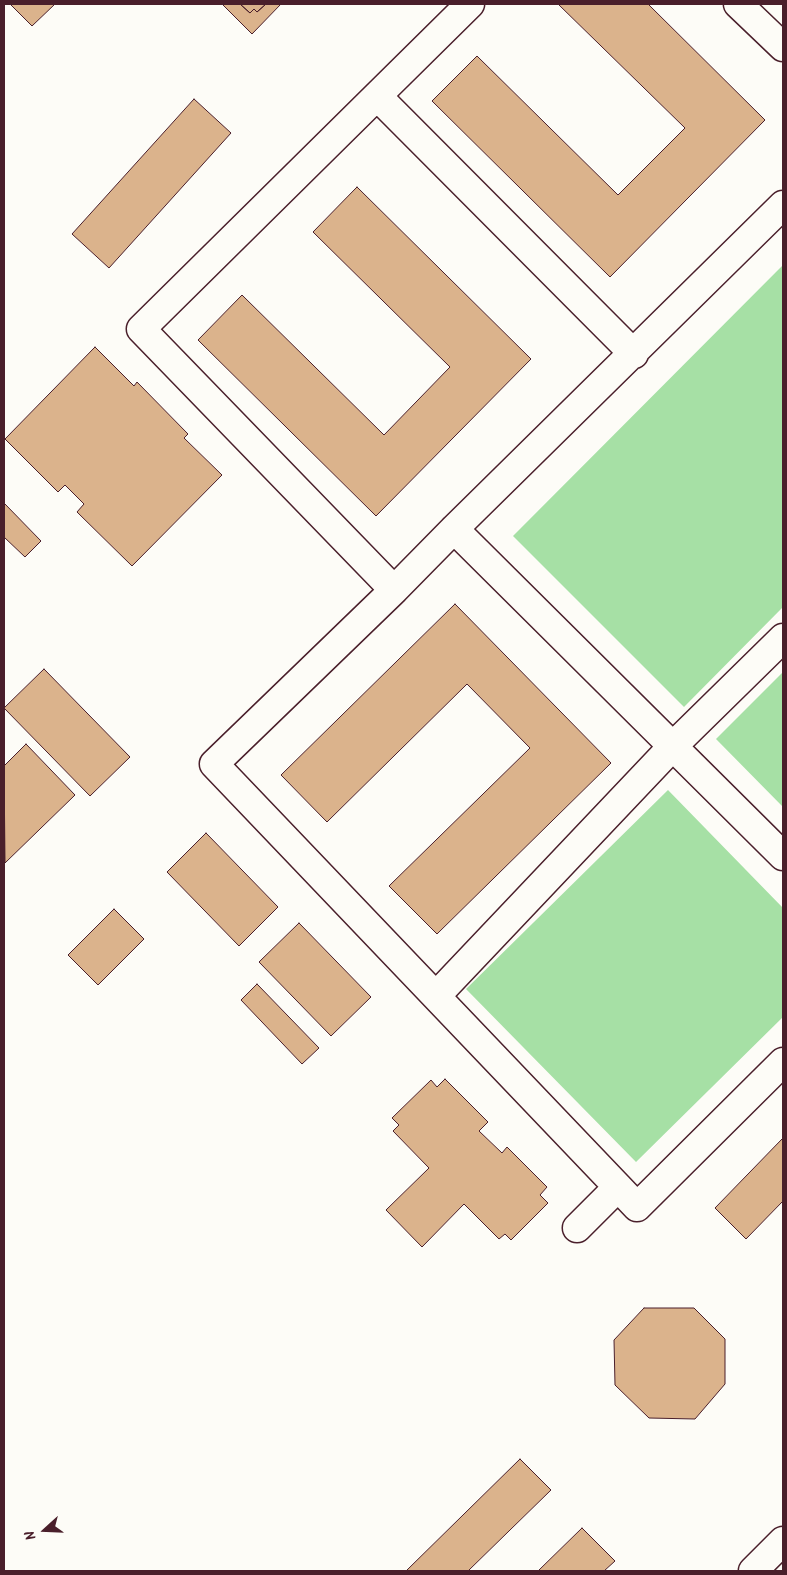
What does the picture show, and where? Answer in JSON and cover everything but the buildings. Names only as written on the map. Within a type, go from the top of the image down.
[{"type":"street","points":[[394,590],[141,329],[378,97],[470,4]]},
{"type":"street","points":[[738,4],[783,47]]},
{"type":"street","points":[[378,97],[634,354]]},
{"type":"street","points":[[783,205],[634,354],[454,528],[394,590],[214,764],[637,1207],[783,1062]]},
{"type":"street","points":[[454,528],[783,856]]},
{"type":"street","points":[[436,996],[673,746],[783,638]]},
{"type":"street","points":[[577,1228],[618,1187]]},
{"type":"street","points":[[753,1571],[783,1541]]},
{"type":"green space","points":[[783,265],[783,607],[684,707],[513,536]]},
{"type":"green space","points":[[783,672],[783,807],[716,739]]},
{"type":"green space","points":[[668,790],[783,908],[783,1017],[636,1162],[466,989]]}]
